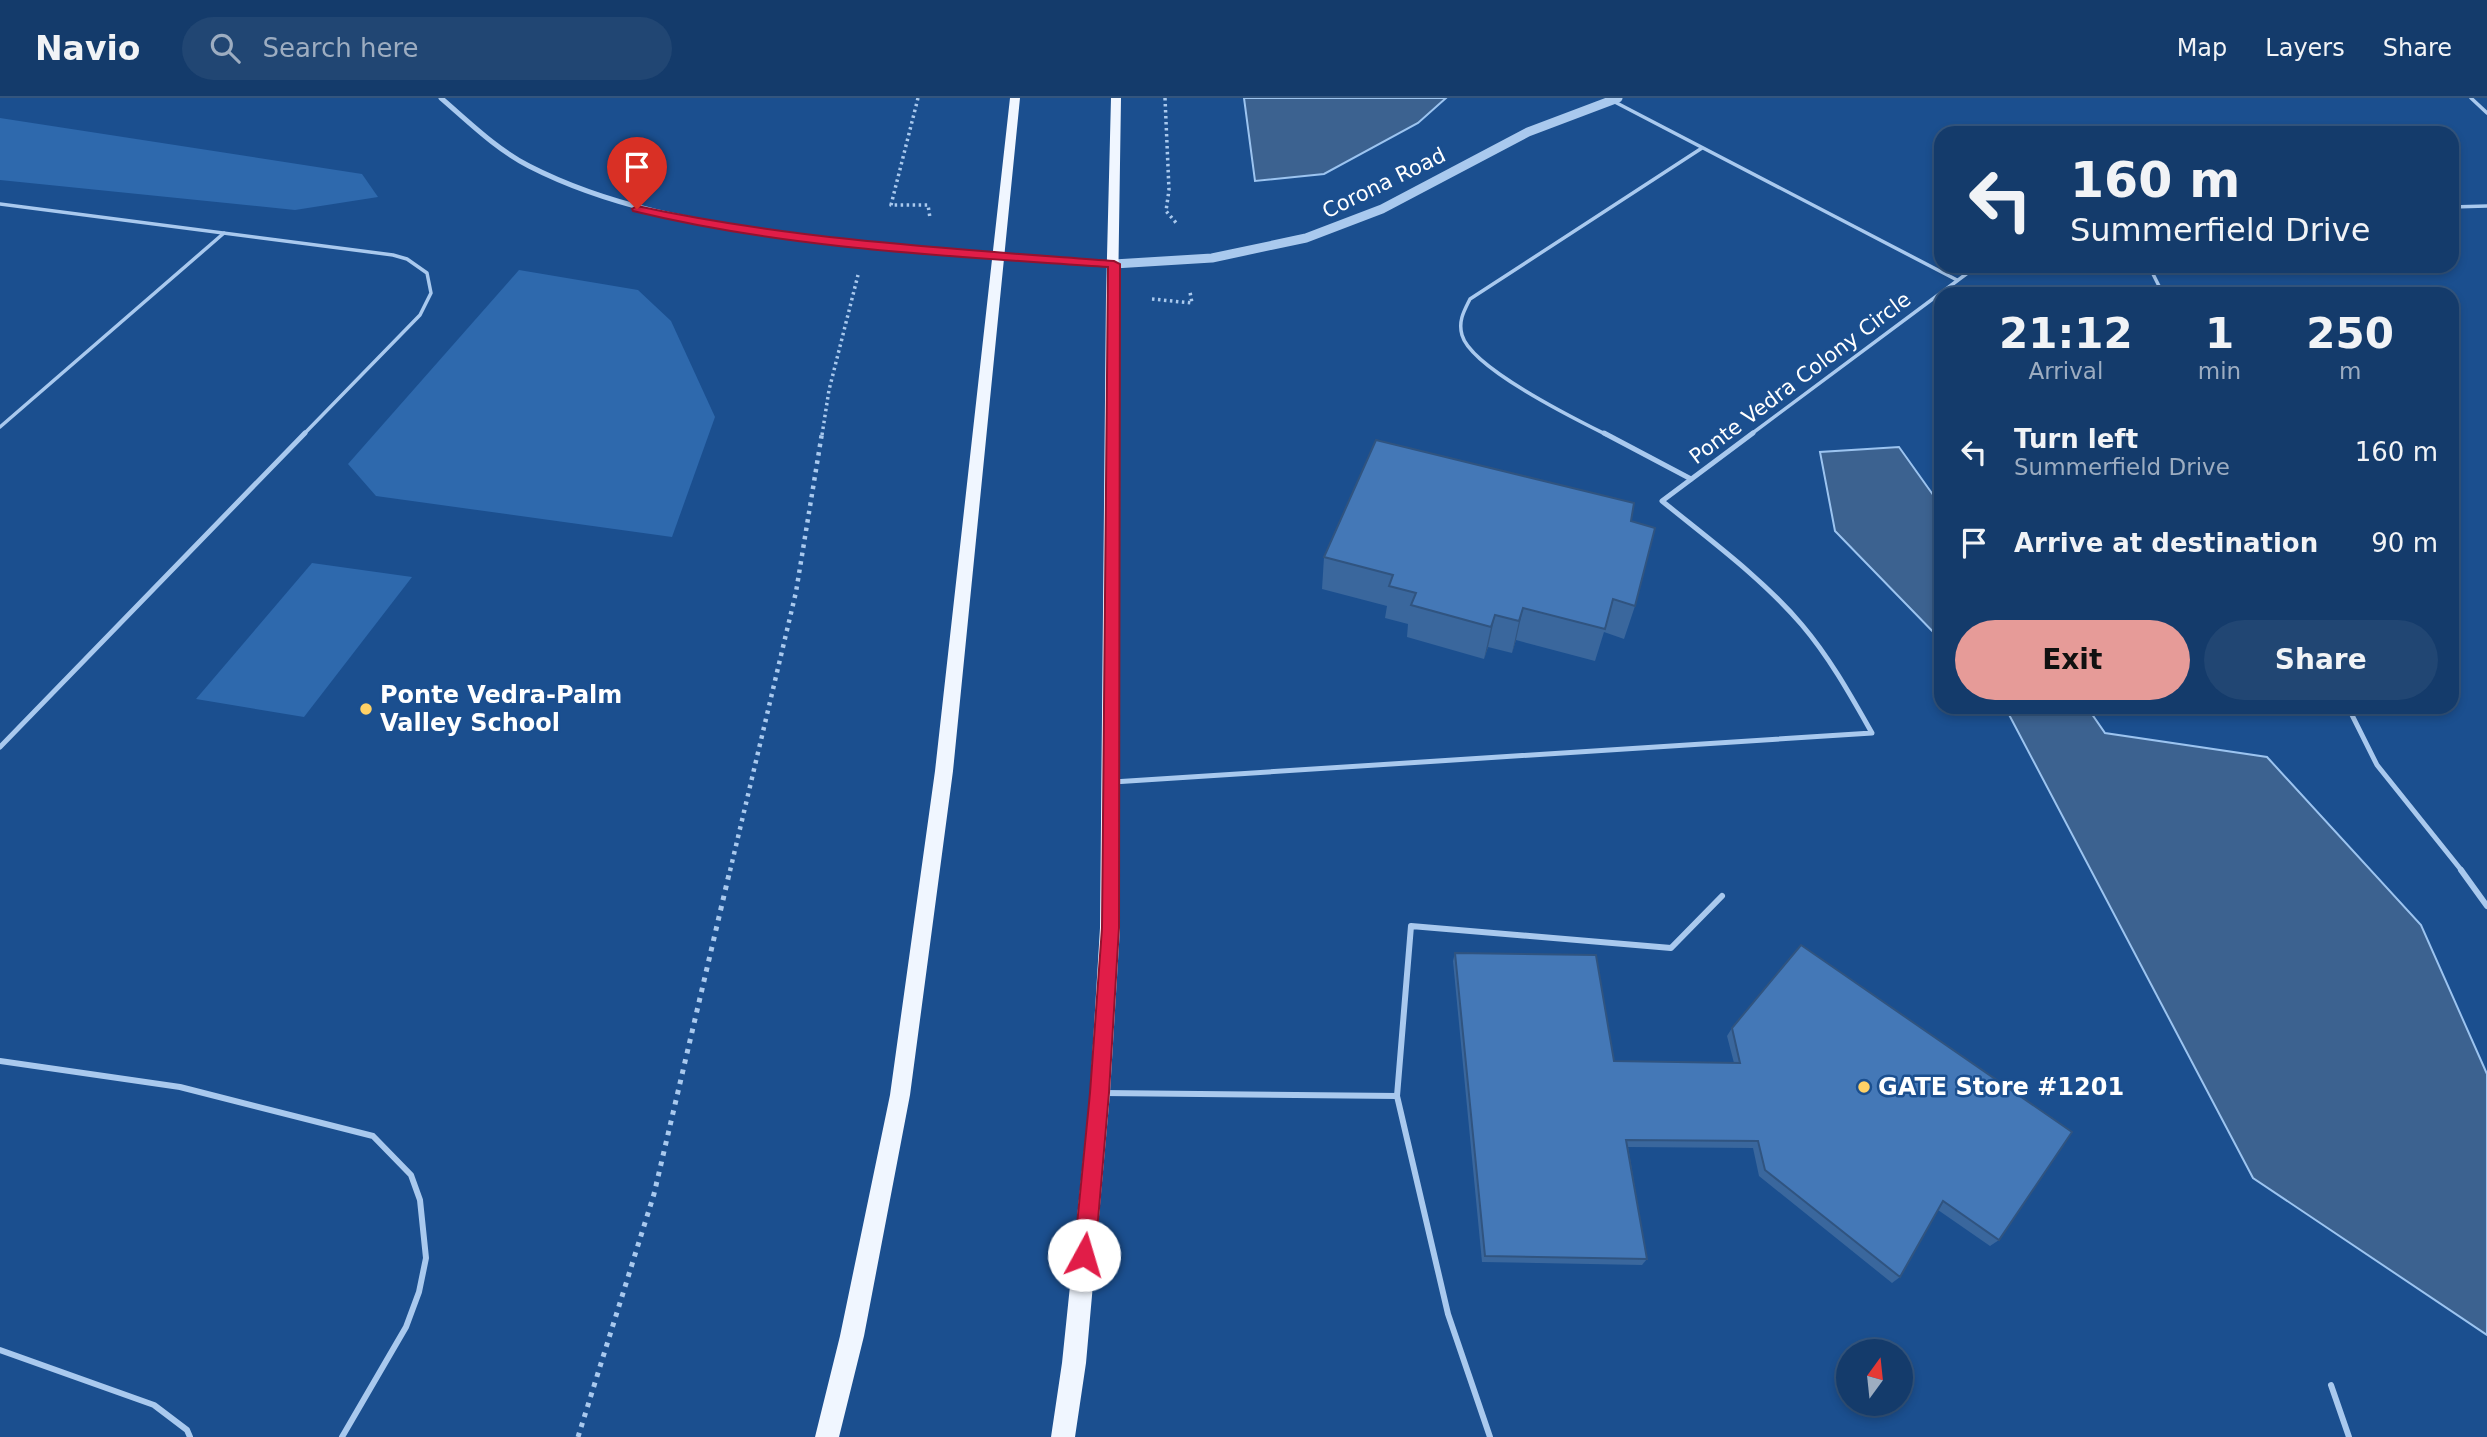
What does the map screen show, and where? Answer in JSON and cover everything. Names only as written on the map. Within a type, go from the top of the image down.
[{"type":"main road","points":[[827,1437],[852,1336],[900,1095],[944,771],[1015,98]]},
{"type":"main road","points":[[1063,1437],[1074,1363],[1100,1093],[1110,928],[1116,98]]},
{"type":"street","points":[[442,98],[478,131],[526,165],[571,187],[637,209],[683,219],[810,238],[935,251],[1114,264]]},
{"type":"street","name":"Corona Road","points":[[1114,264],[1224,259],[1310,237],[1369,215],[1532,129],[1614,99]]},
{"type":"lane","points":[[2471,98],[2487,113]]},
{"type":"lane","name":"Ponte Vedra Colony Circle","points":[[1614,99],[1702,148],[1934,268]]},
{"type":"lane","points":[[1690,479],[1538,398],[1476,356],[1462,336],[1461,316],[1470,299],[1702,148]]},
{"type":"lane","points":[[0,204],[407,259],[426,273],[430,283],[428,304],[420,315],[0,747]]},
{"type":"lane","points":[[2459,207],[2487,206]]},
{"type":"lane","points":[[0,427],[224,233]]},
{"type":"lane","name":"Ponte Vedra Colony Circle","points":[[1943,273],[1957,280]]},
{"type":"lane","name":"Ponte Vedra Colony Circle","points":[[1948,287],[1967,273]]},
{"type":"lane","name":"Ponte Vedra Colony Circle","points":[[1111,782],[1872,733],[1819,646],[1788,610],[1662,500],[1934,297]]},
{"type":"lane","points":[[2352,714],[2377,765],[2487,906]]},
{"type":"lane","points":[[1490,1437],[1448,1314],[1398,1096],[1411,926],[1671,948],[1722,896]]},
{"type":"lane","points":[[0,1061],[180,1087],[373,1136],[411,1175],[420,1200],[426,1258],[419,1292],[406,1327],[342,1437]]},
{"type":"lane","points":[[1100,1093],[1398,1096]]},
{"type":"lane","points":[[0,1350],[154,1405],[187,1430],[190,1437]]},
{"type":"lane","points":[[2331,1385],[2349,1437]]},
{"type":"path","points":[[918,98],[891,205],[928,205],[935,251]]},
{"type":"path","points":[[578,1437],[654,1194],[796,592],[829,390],[858,274],[870,275]]},
{"type":"shaded area","points":[[1244,98],[1446,98],[1418,123],[1324,174],[1255,181]]},
{"type":"shaded area","points":[[0,118],[362,174],[378,197],[295,210],[0,180]]},
{"type":"shaded area","points":[[519,270],[638,290],[671,321],[715,417],[672,537],[376,496],[348,464]]},
{"type":"shaded area","points":[[1899,447],[1934,496],[1934,633],[1835,531],[1820,452]]},
{"type":"shaded area","points":[[312,563],[412,577],[304,717],[196,699]]},
{"type":"shaded area","points":[[2009,714],[2092,714],[2105,733],[2267,757],[2421,925],[2487,1074],[2487,1335],[2253,1178]]},
{"type":"building","points":[[1376,440],[1634,503],[1631,521],[1655,528],[1635,606],[1613,599],[1605,629],[1523,608],[1519,621],[1495,615],[1491,627],[1411,605],[1416,593],[1389,586],[1393,575],[1324,557]]},
{"type":"building","points":[[1801,945],[2072,1132],[1999,1240],[1943,1201],[1900,1277],[1765,1170],[1758,1141],[1626,1140],[1647,1259],[1485,1256],[1455,953],[1596,955],[1614,1061],[1740,1063],[1732,1028]]},
{"type":"place","name":"Ponte Vedra-Palm Valley School","points":[[366,709]]},
{"type":"place","name":"GATE Store #1201","points":[[1864,1087]]},
{"type":"route","points":[[637,209],[683,219],[822,240],[1114,264],[1110,928],[1100,1093],[1084,1255]]}]
